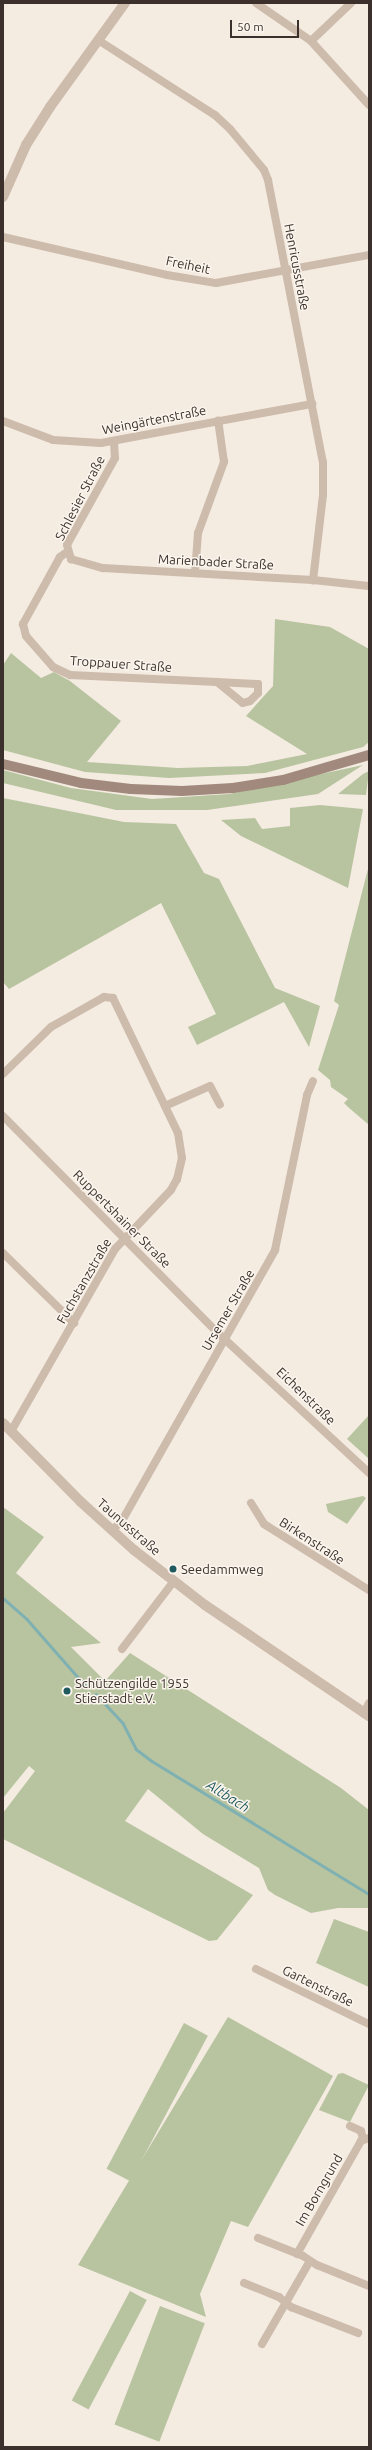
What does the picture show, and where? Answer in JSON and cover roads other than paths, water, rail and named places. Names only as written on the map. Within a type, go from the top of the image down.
[{"type":"main road","points":[[3,764],[100,786],[182,791],[233,788],[282,780],[369,754]]},
{"type":"street","points":[[3,197],[26,145],[50,107],[125,3]]},
{"type":"street","points":[[256,3],[311,41],[369,105]]},
{"type":"street","points":[[311,41],[351,3]]},
{"type":"street","name":"Henricusstraße","points":[[98,40],[214,115],[230,129],[264,170],[268,180],[312,404],[324,478],[313,580]]},
{"type":"street","name":"Freiheit","points":[[3,237],[206,282],[226,283],[369,255]]},
{"type":"street","name":"Weingärtenstraße","points":[[3,421],[53,440],[88,443],[114,441],[218,420],[312,404]]},
{"type":"street","points":[[195,573],[198,532],[224,462],[218,420]]},
{"type":"street","name":"Schlesier Straße","points":[[23,624],[60,557],[67,552],[67,545],[115,458],[114,441]]},
{"type":"street","name":"Marienbader Straße","points":[[67,552],[71,559],[103,568],[313,580],[369,586]]},
{"type":"street","name":"Troppauer Straße","points":[[23,624],[26,636],[40,655],[53,667],[70,675],[217,682],[258,684],[258,693],[250,701],[243,703],[217,682]]},
{"type":"street","name":"Fuchstanzstraße","points":[[3,1074],[51,1027],[104,997],[113,998],[165,1106],[181,1144],[182,1158],[177,1179],[171,1190],[124,1238],[11,1431]]},
{"type":"street","name":"Ursemer Straße","points":[[112,1531],[122,1519],[278,1242],[307,1095],[313,1081]]},
{"type":"street","points":[[165,1106],[210,1086],[220,1105]]},
{"type":"street","name":"Ruppertshainer Straße","points":[[3,1116],[225,1338]]},
{"type":"street","points":[[3,1253],[74,1323]]},
{"type":"street","name":"Eichenstraße","points":[[225,1338],[369,1473]]},
{"type":"street","name":"Taunusstraße","points":[[3,1423],[112,1531],[174,1581],[366,1715]]},
{"type":"street","name":"Birkenstraße","points":[[251,1503],[264,1524],[369,1590]]},
{"type":"street","points":[[122,1649],[174,1581]]},
{"type":"street","points":[[366,1715],[369,1703]]},
{"type":"street","name":"Gartenstraße","points":[[256,1969],[369,2024]]},
{"type":"street","name":"Im Borngrund","points":[[297,2254],[366,2139],[361,2131],[350,2126]]},
{"type":"street","points":[[258,2238],[369,2286]]},
{"type":"street","points":[[262,2344],[310,2261]]},
{"type":"street","points":[[244,2283],[358,2333]]},
{"type":"waterway","name":"Altbach","points":[[3,1598],[27,1619],[85,1685]]},
{"type":"waterway","name":"Altbach","points":[[96,1694],[123,1723],[136,1749],[152,1761],[369,1894]]},
{"type":"place","name":"Seedammweg","points":[[173,1569]]},
{"type":"place","name":"Schützengilde 1955 Stierstadt e.V.","points":[[67,1691]]}]
